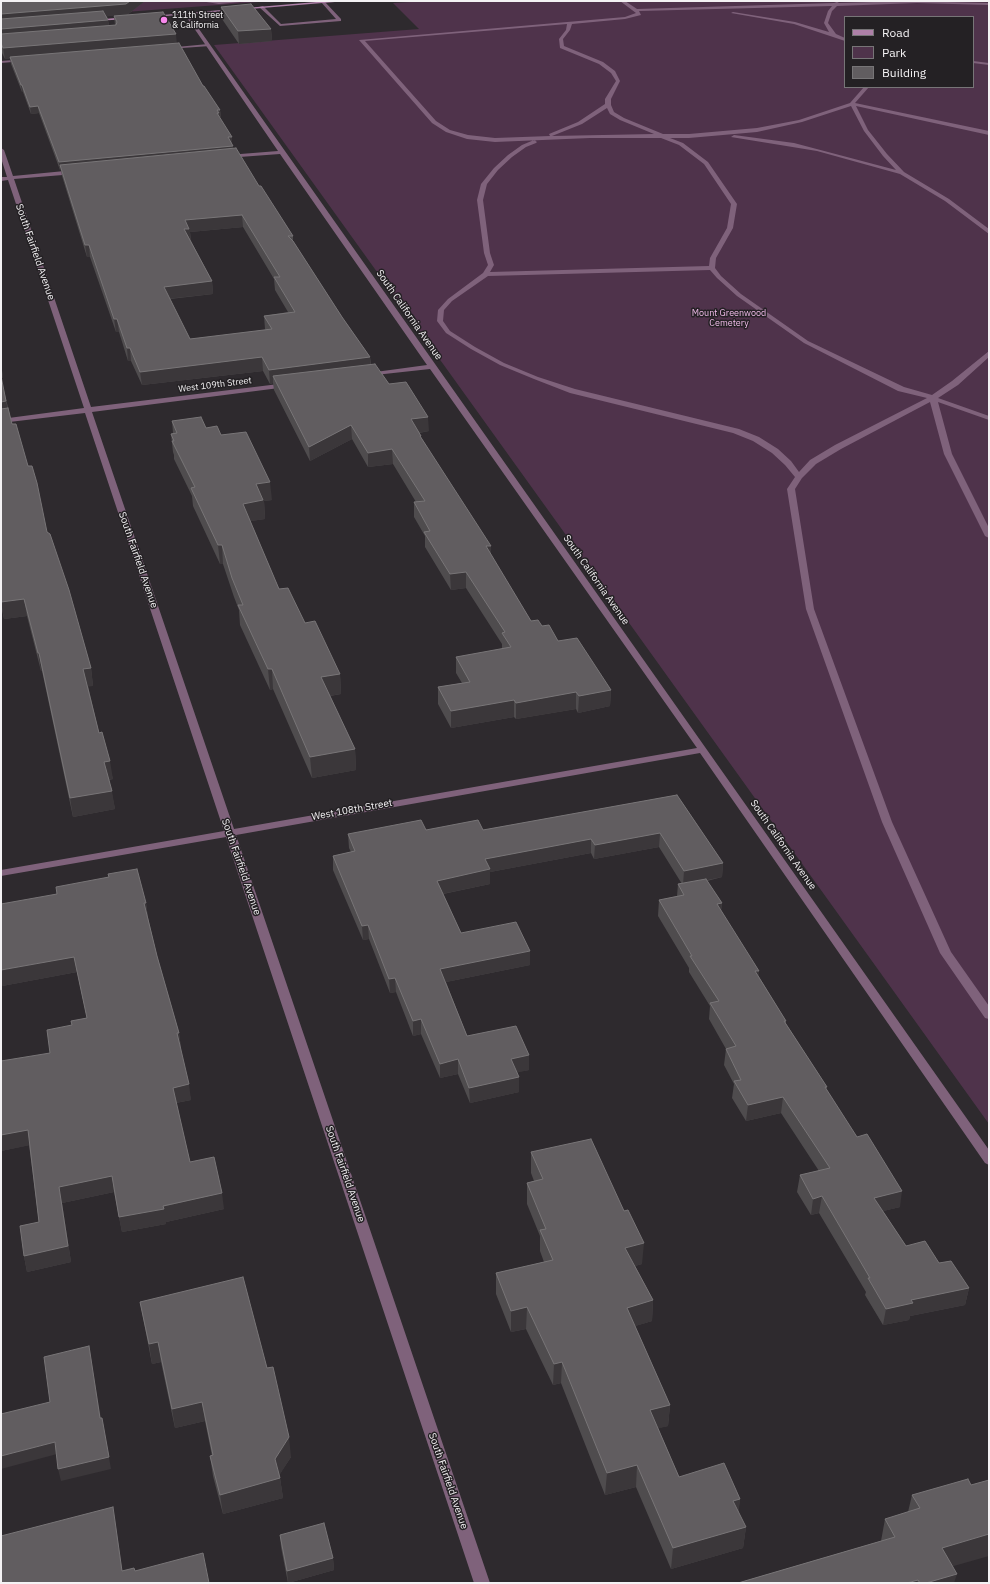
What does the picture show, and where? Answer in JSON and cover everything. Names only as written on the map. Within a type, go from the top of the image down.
[{"type":"main road","points":[[150,16],[345,1]]},
{"type":"main road","points":[[92,20],[136,17]]},
{"type":"street","points":[[202,1],[219,3],[249,1]]},
{"type":"street","points":[[622,1],[636,10],[639,14],[631,17],[361,40],[434,122],[448,131],[467,137],[495,140],[590,136],[728,134],[778,126],[819,115],[852,104],[866,88]]},
{"type":"street","points":[[636,10],[837,3],[917,2],[989,4]]},
{"type":"street","points":[[261,8],[280,25],[339,20],[323,3]]},
{"type":"street","points":[[834,35],[826,23],[830,11],[837,3]]},
{"type":"street","points":[[693,9],[717,10],[771,18],[795,23],[844,40]]},
{"type":"street","name":"South California Avenue","points":[[185,13],[989,1160]]},
{"type":"street","points":[[107,19],[110,25]]},
{"type":"street","points":[[570,22],[568,30],[561,39],[562,47],[601,63],[613,72],[618,81],[608,99],[608,105],[612,113],[622,119],[680,144],[706,163],[734,204],[730,228],[713,258],[712,268],[719,277],[739,295],[806,342],[901,389],[933,398],[988,417]]},
{"type":"street","points":[[163,49],[208,45]]},
{"type":"street","points":[[1,62],[32,60]]},
{"type":"street","points":[[974,62],[989,64]]},
{"type":"street","points":[[852,104],[989,133]]},
{"type":"street","points":[[852,104],[866,130],[885,155],[902,172],[947,200],[989,232]]},
{"type":"street","points":[[608,105],[580,123],[524,146],[496,169],[484,184],[480,200],[486,253],[491,265],[486,274],[450,300],[441,310],[440,321],[448,332],[473,348],[502,364],[536,378],[573,391],[736,431],[756,439],[788,463],[799,477]]},
{"type":"street","points":[[705,135],[794,145],[851,158],[902,172]]},
{"type":"street","name":"South Fairfield Avenue","points":[[1,150],[6,178],[88,410],[482,1583]]},
{"type":"street","points":[[221,158],[282,152]]},
{"type":"street","points":[[6,178],[81,171]]},
{"type":"street","points":[[486,274],[712,268]]},
{"type":"street","points":[[989,353],[955,383],[933,398],[838,447],[814,462],[799,477],[791,489],[810,609],[887,822],[946,953],[989,1015]]},
{"type":"street","points":[[358,376],[432,367]]},
{"type":"street","name":"West 109th Street","points":[[1,421],[296,384]]},
{"type":"street","points":[[933,398],[948,454],[989,536]]},
{"type":"street","name":"West 108th Street","points":[[1,873],[703,750]]},
{"type":"green space","points":[[77,1],[272,1],[85,15]]},
{"type":"green space","name":"Mount Greenwood Cemetery","points":[[425,1],[989,1],[989,1124],[214,45],[419,29],[393,3]]},
{"type":"building","points":[[1,1],[130,1],[126,4],[1,14]]},
{"type":"building","points":[[251,4],[271,29],[238,31],[221,7]]},
{"type":"building","points":[[103,11],[108,20],[1,29],[1,19]]},
{"type":"building","points":[[163,12],[176,34],[3,48],[1,43],[1,34],[116,25],[117,22],[114,16]]},
{"type":"building","points":[[179,43],[203,86],[220,110],[217,110],[219,113],[217,113],[232,137],[228,137],[233,146],[59,162],[38,106],[30,107],[10,57]]},
{"type":"building","points":[[236,148],[259,186],[261,186],[293,236],[288,236],[293,241],[342,317],[370,357],[269,370],[262,357],[140,372],[130,348],[127,348],[117,319],[114,319],[89,245],[85,245],[60,165]],"holes":[[[242,215],[280,277],[274,277],[295,312],[264,316],[272,329],[190,339],[164,287],[212,281],[184,229],[189,229],[185,220]]]},
{"type":"building","points":[[375,364],[389,384],[406,382],[428,417],[411,419],[420,436],[491,546],[486,546],[531,621],[538,620],[542,626],[549,625],[558,641],[577,638],[611,690],[579,696],[576,692],[516,703],[514,700],[451,711],[438,687],[470,682],[456,657],[511,647],[502,633],[505,632],[466,572],[450,574],[424,532],[430,531],[414,502],[425,501],[392,449],[368,453],[351,425],[309,447],[273,376]]},
{"type":"building","points":[[1,376],[6,401],[1,402]]},
{"type":"building","points":[[8,408],[12,424],[16,424],[28,466],[32,466],[47,532],[50,534],[69,590],[91,668],[83,669],[99,733],[102,732],[110,761],[104,762],[112,791],[70,798],[39,653],[24,599],[1,602],[1,409]]},
{"type":"building","points":[[201,417],[206,428],[217,426],[221,435],[246,432],[270,482],[256,484],[263,500],[243,504],[279,589],[288,588],[305,623],[315,621],[340,674],[321,677],[355,749],[310,757],[272,669],[268,669],[238,605],[243,605],[232,578],[222,545],[218,545],[191,488],[195,487],[172,441],[174,441],[171,434],[177,433],[172,421]]},
{"type":"building","points":[[677,795],[723,863],[684,871],[660,833],[595,845],[591,839],[485,859],[490,869],[437,881],[461,933],[516,922],[530,951],[440,969],[467,1036],[516,1026],[529,1055],[511,1059],[519,1077],[469,1088],[458,1059],[440,1064],[421,1019],[413,1021],[395,978],[389,979],[368,925],[362,926],[333,856],[355,851],[348,834],[421,820],[426,830],[478,820],[483,830]]},
{"type":"building","points":[[137,869],[157,956],[179,1033],[177,1033],[189,1084],[173,1088],[190,1162],[214,1157],[222,1193],[163,1206],[164,1209],[119,1217],[112,1176],[59,1187],[68,1246],[24,1256],[20,1226],[39,1222],[28,1130],[1,1135],[1,1061],[50,1053],[47,1030],[72,1025],[71,1021],[87,1018],[74,957],[1,970],[1,904],[57,894],[56,887],[109,877],[108,874]]},
{"type":"building","points":[[706,879],[722,903],[717,904],[759,971],[755,971],[786,1021],[784,1021],[827,1087],[825,1087],[857,1137],[867,1134],[902,1191],[874,1198],[906,1246],[925,1241],[939,1263],[951,1261],[969,1288],[911,1300],[913,1303],[886,1309],[868,1278],[870,1278],[822,1196],[813,1199],[800,1175],[830,1168],[783,1097],[748,1105],[734,1081],[741,1080],[726,1049],[736,1046],[710,1003],[719,1001],[690,956],[692,956],[659,900],[684,895],[678,884]]},
{"type":"building","points":[[591,1139],[624,1211],[628,1210],[644,1243],[625,1248],[653,1300],[627,1308],[670,1405],[650,1410],[679,1477],[724,1463],[740,1499],[733,1501],[746,1527],[673,1548],[637,1465],[607,1473],[562,1362],[554,1364],[527,1307],[511,1311],[496,1273],[553,1260],[540,1230],[546,1229],[527,1183],[543,1179],[531,1152]]},
{"type":"building","points":[[243,1277],[267,1368],[273,1367],[289,1437],[275,1459],[280,1478],[220,1495],[210,1456],[213,1455],[202,1402],[172,1409],[158,1342],[149,1344],[140,1302]]},
{"type":"building","points":[[89,1346],[100,1418],[102,1418],[109,1457],[58,1469],[55,1442],[1,1456],[1,1414],[50,1402],[44,1357]]},
{"type":"building","points":[[968,1479],[971,1485],[989,1480],[989,1534],[942,1548],[957,1574],[926,1583],[920,1583],[918,1580],[907,1583],[738,1583],[895,1537],[885,1519],[920,1508],[912,1495]]},
{"type":"building","points":[[113,1507],[122,1571],[134,1568],[135,1571],[203,1553],[209,1583],[1,1583],[1,1536]]},
{"type":"building","points":[[324,1523],[333,1558],[287,1571],[280,1535]]},
{"type":"place","name":"111th Street & California","points":[[164,20]]}]
